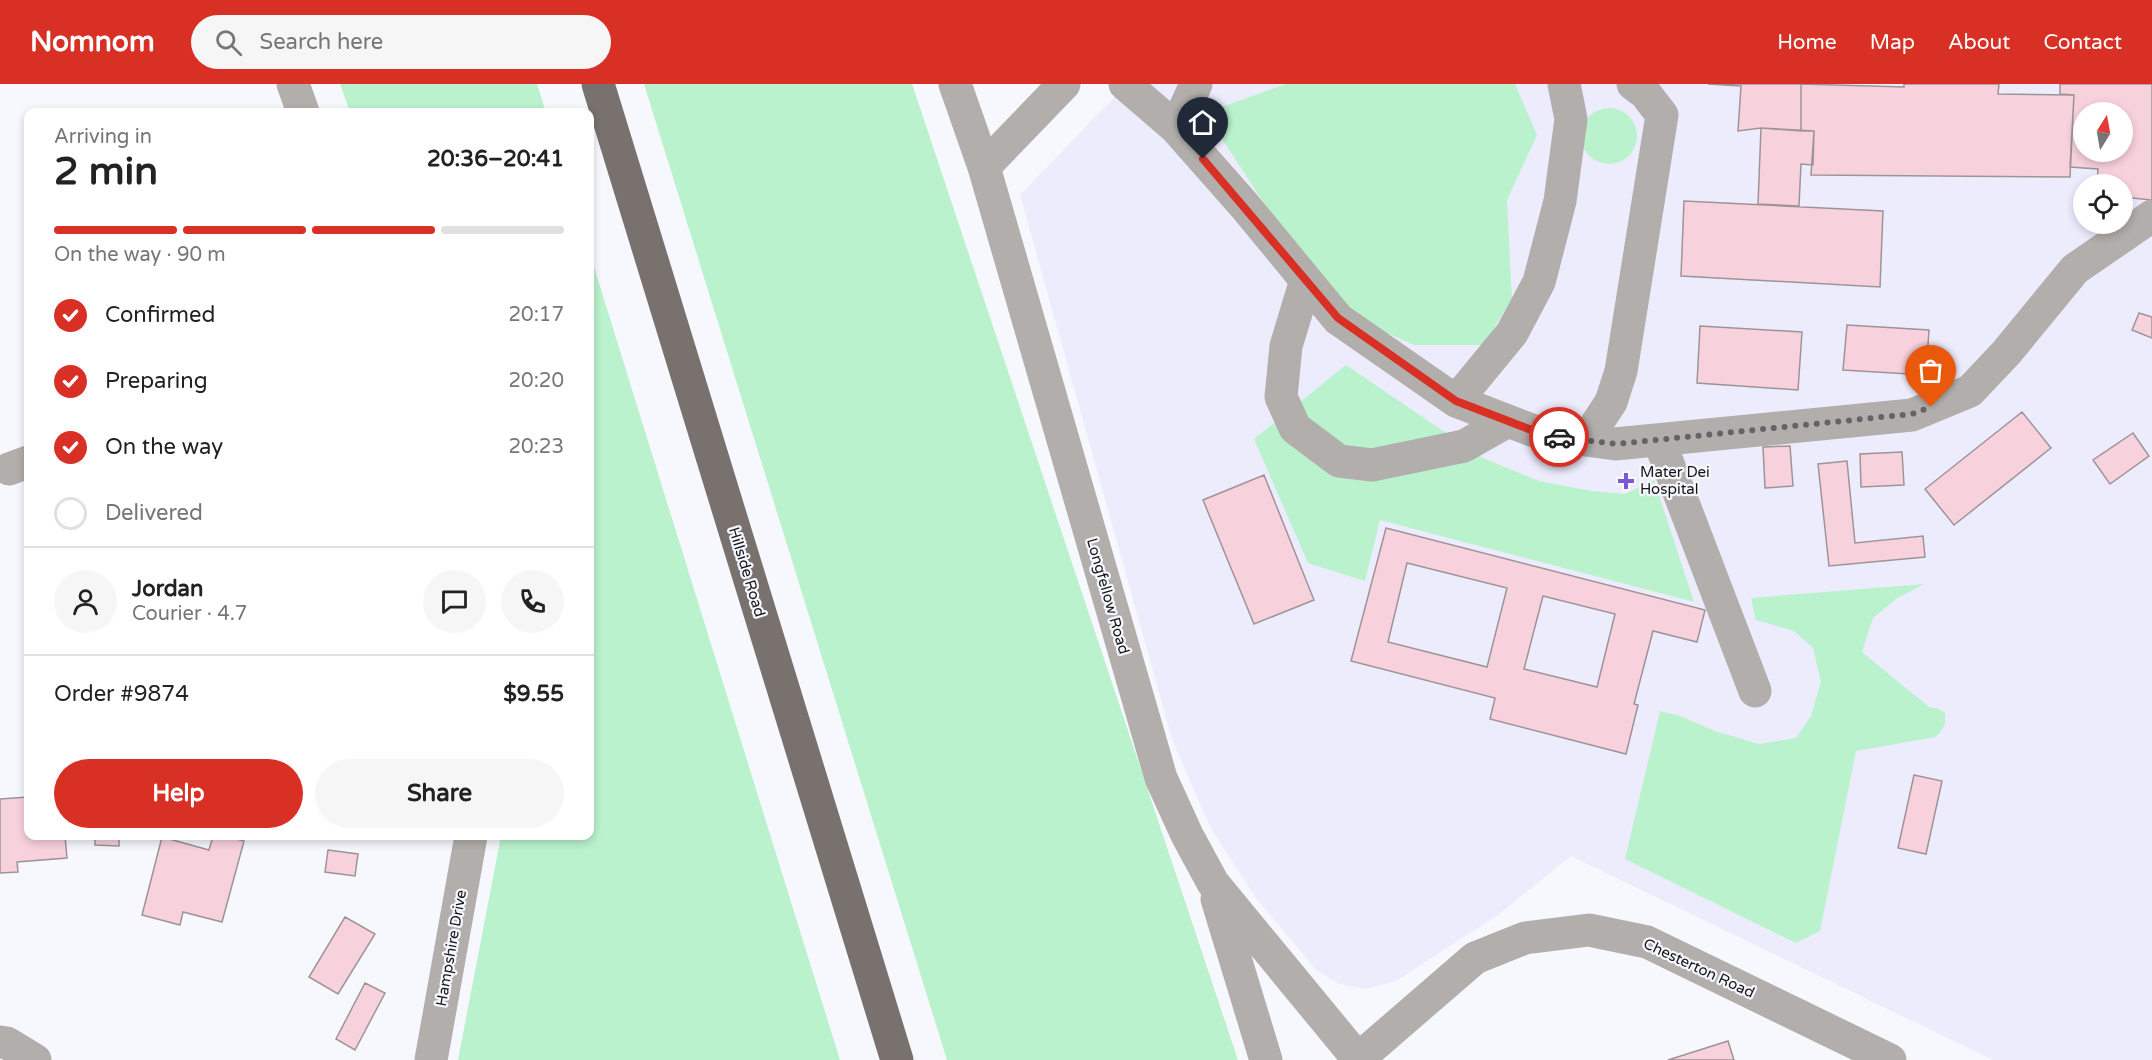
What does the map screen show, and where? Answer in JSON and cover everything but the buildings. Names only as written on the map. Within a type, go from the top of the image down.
[{"type":"main road","name":"Hillside Road","points":[[598,84],[897,1060]]},
{"type":"street","points":[[293,84],[302,108]]},
{"type":"street","name":"Longfellow Road","points":[[955,84],[984,166],[1161,778],[1187,835],[1213,883],[1357,1060]]},
{"type":"street","points":[[984,166],[1064,84]]},
{"type":"street","points":[[1125,84],[1176,128],[1338,318],[1456,401],[1542,434],[1616,444],[1912,414],[1970,391],[2006,353],[2075,269],[2152,216]]},
{"type":"street","points":[[1176,128],[1196,84]]},
{"type":"street","points":[[1456,401],[1512,333],[1539,282],[1560,201],[1571,119],[1564,84]]},
{"type":"street","points":[[1586,440],[1611,402],[1621,371],[1662,115],[1645,93],[1633,84]]},
{"type":"street","points":[[1306,280],[1286,346],[1281,397],[1295,428],[1339,461],[1372,465],[1464,446],[1508,421]]},
{"type":"street","points":[[1659,440],[1755,691]]},
{"type":"street","name":"Hampshire Drive","points":[[431,1060],[470,840]]},
{"type":"street","points":[[1213,883],[1266,1060]]},
{"type":"street","name":"Chesterton Road","points":[[1357,1060],[1475,958],[1525,938],[1589,930],[1647,942],[1890,1060]]},
{"type":"street","points":[[0,1042],[7,1043],[35,1060]]},
{"type":"shaded area","name":"Mater Dei Hospital","points":[[1127,84],[2152,84],[2152,1060],[1993,1060],[1571,856],[1498,915],[1396,981],[1365,989],[1339,984],[1316,970],[1256,898],[1210,827],[1172,739],[1020,195]]},
{"type":"green space","points":[[340,84],[537,84],[545,108],[349,108]]},
{"type":"green space","points":[[644,84],[912,84],[1238,1060],[947,1060]]},
{"type":"green space","points":[[1286,84],[1515,84],[1537,135],[1507,200],[1512,299],[1484,345],[1414,345],[1356,319],[1301,260],[1205,113]]},
{"type":"green space","points":[[1604,108],[1614,108],[1629,116],[1635,125],[1637,136],[1635,147],[1629,156],[1614,164],[1604,164],[1593,159],[1586,152],[1581,141],[1581,131],[1586,120],[1593,113]]},
{"type":"green space","points":[[594,267],[840,1060],[458,1060],[500,840],[594,840]]},
{"type":"green space","points":[[1346,365],[1483,458],[1539,481],[1592,491],[1625,494],[1654,480],[1694,602],[1380,520],[1365,581],[1308,563],[1254,439]]},
{"type":"green space","points":[[1924,584],[1896,599],[1873,618],[1862,652],[1929,707],[1945,713],[1945,724],[1935,737],[1856,751],[1820,931],[1796,943],[1625,859],[1660,711],[1759,744],[1796,738],[1811,716],[1821,682],[1813,648],[1794,631],[1756,620],[1751,598]]},
{"type":"way so far","points":[[1559,437],[1616,444],[1912,414],[1931,407]]},
{"type":"place","name":"Mater Dei Hospital","points":[[1626,481]]},
{"type":"route","points":[[1203,159],[1338,318],[1456,401],[1542,434],[1559,437]]}]
